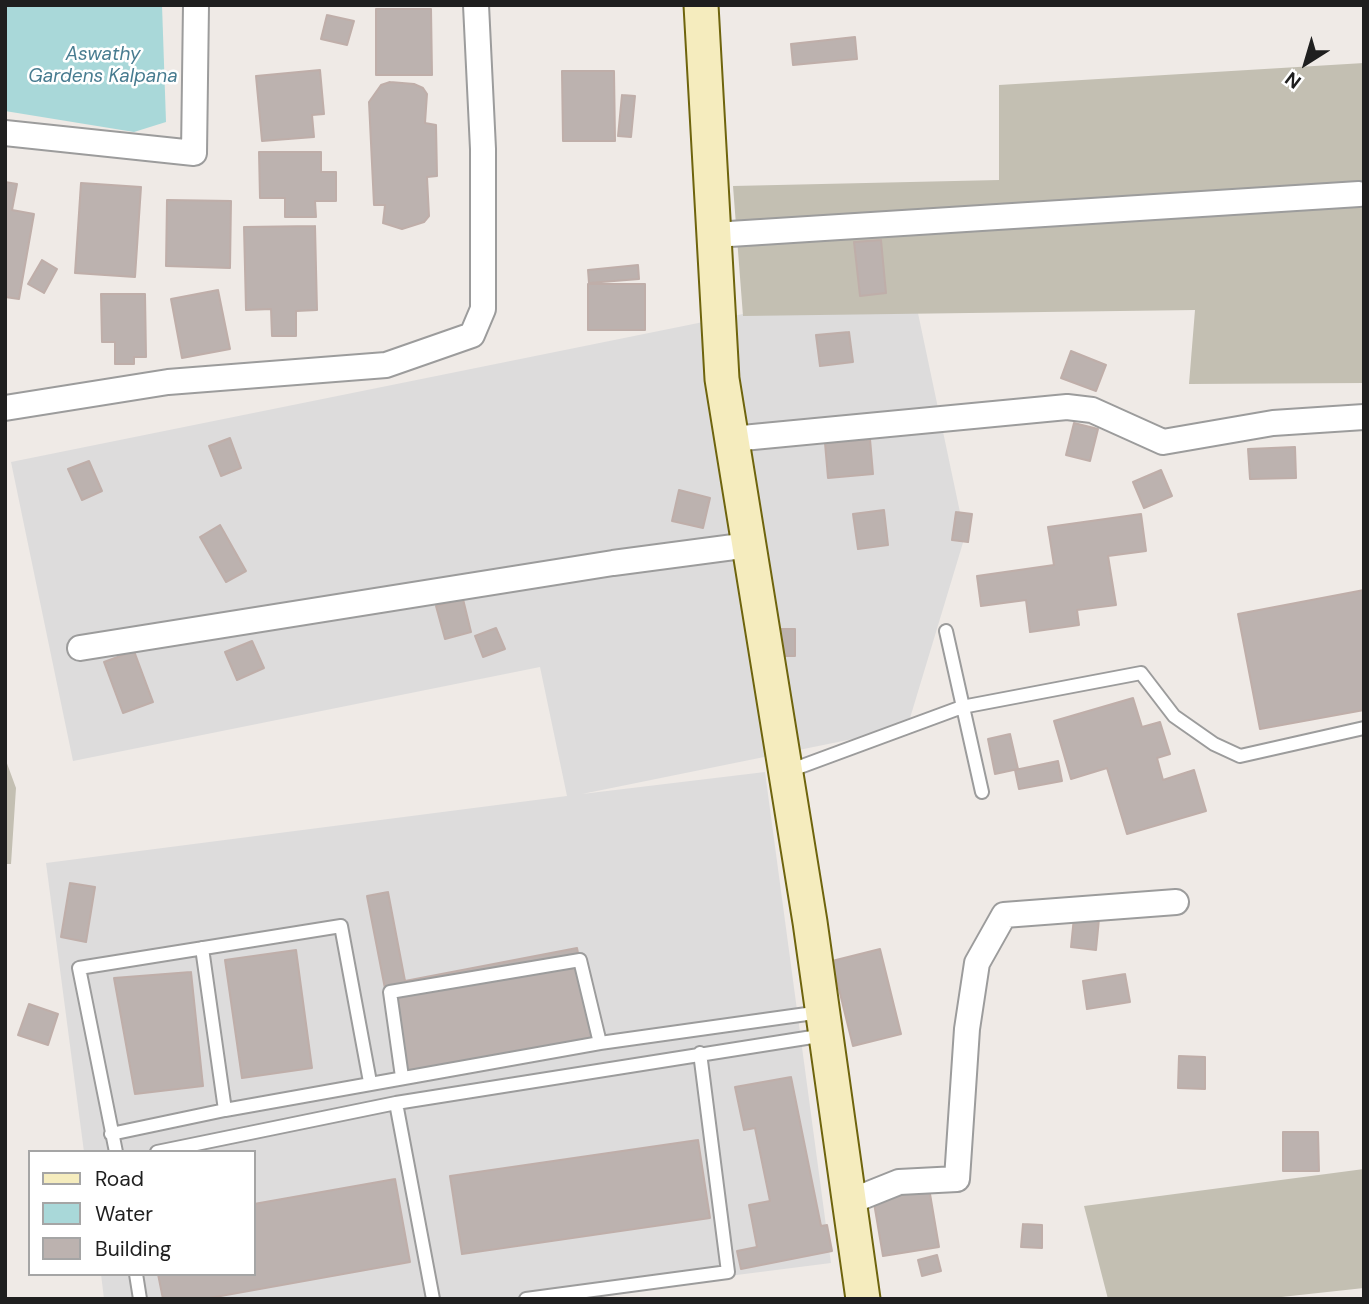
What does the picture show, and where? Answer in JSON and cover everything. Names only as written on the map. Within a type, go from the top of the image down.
[{"type":"street","points":[[5,133],[194,153],[196,5]]},
{"type":"street","points":[[5,408],[168,382],[386,365],[472,335],[483,309],[483,149],[476,5]]},
{"type":"street","points":[[701,5],[722,379],[786,773],[863,1299]]},
{"type":"street","points":[[714,235],[1359,194]]},
{"type":"street","points":[[732,439],[1067,407],[1092,410],[1163,442],[1273,423],[1364,417]]},
{"type":"street","points":[[79,648],[749,545]]},
{"type":"street","points":[[849,1202],[900,1182],[957,1179],[967,1029],[976,963],[1004,915],[1176,902]]},
{"type":"lane","points":[[946,631],[982,792]]},
{"type":"lane","points":[[786,773],[962,707],[1141,674],[1174,716],[1214,744],[1240,757],[1364,728]]},
{"type":"lane","points":[[115,1150],[79,968],[341,926],[370,1082]]},
{"type":"lane","points":[[202,948],[225,1110]]},
{"type":"lane","points":[[402,1077],[390,992],[580,960],[600,1043]]},
{"type":"lane","points":[[111,1134],[370,1082],[600,1043],[823,1024]]},
{"type":"lane","points":[[167,1150],[396,1103],[700,1053],[823,1024]]},
{"type":"lane","points":[[526,1299],[728,1272],[700,1053]]},
{"type":"lane","points":[[396,1103],[433,1299]]},
{"type":"lane","points":[[136,1276],[140,1299]]},
{"type":"shaded area","points":[[1364,63],[1364,383],[1189,384],[1195,310],[743,316],[733,186],[999,180],[999,85]]},
{"type":"shaded area","points":[[911,280],[965,536],[907,728],[582,794],[765,772],[831,1263],[548,1299],[104,1299],[101,1276],[256,1276],[256,1150],[84,1150],[46,863],[567,796],[540,667],[73,761],[11,462]]},
{"type":"shaded area","points":[[5,758],[16,788],[11,864],[5,864]]},
{"type":"shaded area","points":[[1364,1169],[1364,1288],[1263,1299],[1108,1299],[1084,1206]]},
{"type":"water","name":"Aswathy Gardens Kalpana","points":[[5,5],[162,5],[166,122],[134,132],[5,111]]},
{"type":"building","points":[[376,9],[431,9],[432,75],[376,75]]},
{"type":"building","points":[[327,15],[354,21],[347,45],[321,39]]},
{"type":"building","points":[[855,37],[857,59],[793,65],[791,44]]},
{"type":"building","points":[[320,70],[324,114],[312,115],[314,137],[262,141],[256,76]]},
{"type":"building","points":[[562,71],[614,71],[615,141],[563,141]]},
{"type":"building","points":[[390,82],[414,84],[423,88],[427,94],[425,123],[436,125],[437,176],[427,177],[429,216],[424,222],[402,229],[383,223],[385,205],[374,205],[369,102],[381,85]]},
{"type":"building","points":[[622,95],[635,96],[631,137],[618,136]]},
{"type":"building","points":[[259,152],[321,152],[321,172],[336,172],[336,201],[315,201],[316,217],[285,217],[285,198],[260,198]]},
{"type":"building","points":[[5,182],[17,184],[12,210],[34,214],[19,299],[5,297]]},
{"type":"building","points":[[81,183],[141,187],[135,277],[75,273]]},
{"type":"building","points":[[167,200],[231,201],[230,268],[166,266]]},
{"type":"building","points":[[315,226],[317,310],[296,311],[296,336],[272,336],[271,309],[246,310],[244,227]]},
{"type":"building","points":[[881,240],[886,293],[860,296],[854,242]]},
{"type":"building","points":[[42,260],[57,269],[44,293],[28,284]]},
{"type":"building","points":[[638,265],[639,279],[589,283],[588,270]]},
{"type":"building","points":[[588,284],[645,284],[645,330],[588,330]]},
{"type":"building","points":[[218,290],[230,349],[182,358],[171,299]]},
{"type":"building","points":[[101,294],[145,294],[146,357],[134,357],[134,364],[115,364],[115,342],[102,342]]},
{"type":"building","points":[[849,332],[853,362],[820,366],[816,335]]},
{"type":"building","points":[[1071,351],[1106,365],[1096,391],[1061,378]]},
{"type":"building","points":[[1074,423],[1098,429],[1090,461],[1066,455]]},
{"type":"building","points":[[230,438],[241,468],[221,476],[209,446]]},
{"type":"building","points":[[870,439],[873,474],[828,478],[825,443]]},
{"type":"building","points":[[1295,447],[1296,478],[1250,479],[1248,449]]},
{"type":"building","points":[[89,461],[102,491],[82,500],[68,469]]},
{"type":"building","points":[[1161,470],[1172,496],[1144,508],[1133,482]]},
{"type":"building","points":[[679,490],[710,498],[703,528],[672,521]]},
{"type":"building","points":[[884,510],[888,545],[858,549],[853,514]]},
{"type":"building","points":[[956,512],[972,514],[968,542],[952,540]]},
{"type":"building","points":[[1141,514],[1146,551],[1108,556],[1116,605],[1077,610],[1079,625],[1030,632],[1026,600],[981,606],[977,576],[1054,565],[1048,527]]},
{"type":"building","points":[[220,525],[246,571],[226,582],[200,537]]},
{"type":"building","points":[[1364,590],[1364,710],[1260,729],[1238,614]]},
{"type":"building","points":[[463,599],[471,632],[445,639],[436,606]]},
{"type":"building","points":[[496,628],[505,649],[483,657],[475,636]]},
{"type":"building","points":[[767,629],[795,629],[795,656],[767,656]]},
{"type":"building","points":[[252,641],[264,668],[237,680],[225,652]]},
{"type":"building","points":[[134,651],[153,702],[123,713],[104,662]]},
{"type":"building","points":[[1133,698],[1142,727],[1160,722],[1170,754],[1157,758],[1163,780],[1194,770],[1206,811],[1127,834],[1107,768],[1071,779],[1054,721]]},
{"type":"building","points":[[1010,734],[1018,769],[995,774],[988,739]]},
{"type":"building","points":[[1058,761],[1062,781],[1019,789],[1015,770]]},
{"type":"building","points":[[70,883],[95,887],[86,942],[61,937]]},
{"type":"building","points":[[388,892],[405,981],[577,948],[595,1039],[402,1076],[367,896]]},
{"type":"building","points":[[1074,917],[1099,919],[1096,950],[1071,947]]},
{"type":"building","points":[[880,949],[901,1034],[853,1046],[832,961]]},
{"type":"building","points":[[296,950],[312,1068],[242,1078],[225,960]]},
{"type":"building","points":[[191,972],[203,1086],[135,1094],[114,978]]},
{"type":"building","points":[[1125,974],[1130,1002],[1087,1009],[1083,981]]},
{"type":"building","points":[[29,1004],[58,1014],[48,1045],[18,1035]]},
{"type":"building","points":[[1179,1056],[1205,1057],[1205,1089],[1178,1088]]},
{"type":"building","points":[[791,1077],[821,1226],[827,1225],[832,1251],[741,1269],[737,1251],[757,1247],[749,1205],[770,1201],[755,1128],[744,1130],[735,1087]]},
{"type":"building","points":[[1283,1132],[1318,1132],[1319,1171],[1283,1171]]},
{"type":"building","points":[[698,1140],[710,1218],[462,1254],[450,1176]]},
{"type":"building","points":[[395,1179],[410,1262],[204,1299],[163,1299],[158,1276],[256,1276],[256,1204]]},
{"type":"building","points":[[929,1188],[939,1247],[883,1256],[873,1197]]},
{"type":"building","points":[[1023,1224],[1042,1225],[1042,1248],[1021,1247]]},
{"type":"building","points":[[937,1255],[941,1271],[922,1276],[918,1260]]}]
